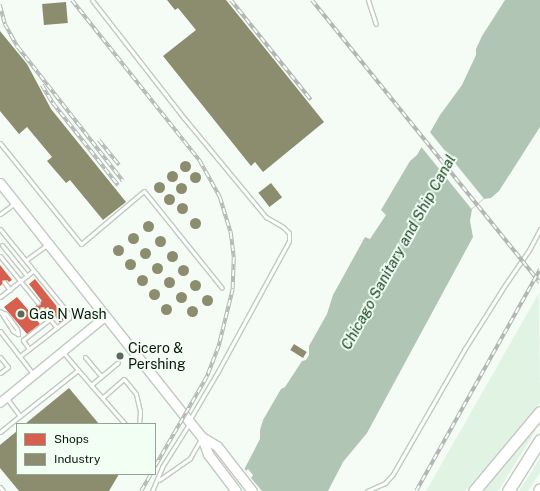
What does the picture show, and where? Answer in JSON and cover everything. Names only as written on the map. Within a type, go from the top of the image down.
[{"type":"highway","points":[[474,491],[540,412]]},
{"type":"highway","points":[[508,491],[540,440]]},
{"type":"main road","points":[[1,188],[15,203],[190,421],[202,437],[208,454],[236,491]]},
{"type":"main road","points":[[2,400],[105,317]]},
{"type":"main road","points":[[202,437],[217,446],[252,491]]},
{"type":"lane","points":[[92,0],[184,118],[266,217],[283,227],[289,233],[289,241],[217,373],[162,467],[158,481]]},
{"type":"lane","points":[[368,0],[376,24]]},
{"type":"lane","points":[[0,143],[81,244],[144,191],[222,288]]},
{"type":"lane","points":[[0,214],[15,203]]},
{"type":"lane","points":[[0,229],[46,284],[69,314],[70,318],[20,356]]},
{"type":"lane","points":[[367,491],[385,483],[393,474],[464,350],[505,284],[529,250],[540,229]]},
{"type":"lane","points":[[26,260],[48,244]]},
{"type":"lane","points":[[2,245],[27,276]]},
{"type":"lane","points":[[0,256],[37,302],[41,299]]},
{"type":"lane","points":[[13,271],[20,266]]},
{"type":"lane","points":[[0,297],[34,270]]},
{"type":"lane","points":[[4,282],[10,290]]},
{"type":"lane","points":[[42,287],[46,284]]},
{"type":"lane","points":[[47,294],[51,291]]},
{"type":"lane","points":[[31,295],[35,292]]},
{"type":"lane","points":[[54,301],[57,298]]},
{"type":"lane","points":[[58,307],[61,304]]},
{"type":"lane","points":[[47,306],[42,309],[57,328]]},
{"type":"lane","points":[[63,313],[66,310]]},
{"type":"lane","points":[[1,311],[3,317],[13,331],[18,334],[29,349]]},
{"type":"lane","points":[[47,315],[52,312]]},
{"type":"lane","points":[[23,340],[56,318]]},
{"type":"lane","points":[[0,331],[34,375]]},
{"type":"lane","points":[[63,352],[124,423]]},
{"type":"lane","points":[[0,357],[8,367],[0,373]]},
{"type":"lane","points":[[85,357],[101,376]]},
{"type":"lane","points":[[91,385],[118,362]]},
{"type":"lane","points":[[0,432],[78,370]]},
{"type":"lane","points":[[102,398],[124,379],[136,394],[140,411],[139,423]]},
{"type":"lane","points":[[2,400],[20,416]]},
{"type":"lane","points":[[152,491],[162,476],[190,458],[202,437]]},
{"type":"lane","points":[[0,487],[3,491]]},
{"type":"shaded area","points":[[539,293],[540,403],[518,432],[465,491],[426,491]]},
{"type":"shaded area","points":[[533,429],[536,430],[498,491],[479,491]]},
{"type":"shaded area","points":[[540,458],[540,473],[528,491],[519,491]]},
{"type":"water","name":"Chicago Sanitary and Ship Canal","points":[[505,0],[540,0],[540,127],[499,191],[491,198],[484,199],[472,209],[470,221],[473,237],[367,433],[343,462],[328,491],[233,491],[260,439],[260,430],[263,420],[281,389],[285,387],[302,361],[306,360],[309,355],[309,346],[327,314],[333,295],[365,237],[370,239],[386,215],[381,210],[410,161],[417,155],[440,115],[462,85],[476,55],[476,49],[482,36]]},
{"type":"pier","points":[[429,131],[484,199],[471,209],[417,141]]},
{"type":"pier","points":[[244,468],[246,471],[248,469],[253,475],[251,478],[262,491],[231,491]]},
{"type":"building: Shops","name":"Gas N Wash","points":[[0,265],[12,280],[9,282],[7,280],[0,286]]},
{"type":"building: Shops","points":[[35,279],[66,318],[60,323],[48,307],[34,317],[40,324],[27,334],[4,307],[17,297],[29,311],[42,301],[29,284]]},
{"type":"building: Industry","points":[[167,0],[226,0],[324,122],[263,172],[255,162],[251,166],[163,56],[196,30],[178,8],[175,10]]},
{"type":"building: Industry","points":[[66,2],[68,23],[44,25],[42,4]]},
{"type":"building: Industry","points":[[0,31],[27,64],[51,109],[126,202],[103,220],[70,180],[66,183],[47,161],[52,157],[27,127],[19,134],[0,111]]},
{"type":"building: Industry","points":[[183,161],[187,161],[189,162],[189,170],[183,171],[180,168],[180,164]]},
{"type":"building: Industry","points":[[170,171],[174,171],[176,172],[176,180],[170,181],[167,178],[167,174]]},
{"type":"building: Industry","points":[[193,172],[197,172],[199,173],[199,181],[193,182],[190,179],[190,175]]},
{"type":"building: Industry","points":[[157,182],[161,182],[163,183],[163,191],[157,192],[154,189],[154,185]]},
{"type":"building: Industry","points":[[179,183],[183,183],[185,184],[185,192],[179,193],[176,190],[176,186]]},
{"type":"building: Industry","points":[[271,183],[282,197],[269,207],[258,193]]},
{"type":"building: Industry","points":[[167,194],[171,194],[173,195],[173,203],[167,204],[164,201],[164,197]]},
{"type":"building: Industry","points":[[180,203],[184,203],[186,204],[186,212],[180,213],[177,210],[177,206]]},
{"type":"building: Industry","points":[[193,218],[197,218],[199,219],[199,227],[193,228],[190,225],[190,221]]},
{"type":"building: Industry","points":[[146,221],[150,221],[152,222],[152,230],[146,231],[143,228],[143,224]]},
{"type":"building: Industry","points":[[131,233],[135,233],[137,234],[137,242],[131,243],[128,240],[128,236]]},
{"type":"building: Industry","points":[[158,236],[162,236],[164,237],[164,245],[158,246],[155,243],[155,239]]},
{"type":"building: Industry","points":[[116,245],[120,245],[122,246],[122,254],[116,255],[113,252],[113,248]]},
{"type":"building: Industry","points":[[143,248],[147,248],[149,249],[149,257],[143,258],[140,255],[140,251]]},
{"type":"building: Industry","points":[[170,251],[174,251],[176,252],[176,260],[170,261],[167,258],[167,254]]},
{"type":"building: Industry","points":[[128,259],[132,259],[134,260],[134,268],[128,269],[125,266],[125,262]]},
{"type":"building: Industry","points":[[155,263],[159,263],[161,264],[161,272],[155,273],[152,270],[152,266]]},
{"type":"building: Industry","points":[[181,265],[185,265],[187,266],[187,274],[181,275],[178,272],[178,268]]},
{"type":"building: Industry","points":[[140,275],[144,275],[146,276],[146,284],[140,285],[137,282],[137,278]]},
{"type":"building: Industry","points":[[167,277],[171,277],[173,278],[173,286],[167,287],[164,284],[164,280]]},
{"type":"building: Industry","points":[[193,280],[197,280],[199,281],[199,289],[193,290],[190,287],[190,283]]},
{"type":"building: Industry","points":[[152,289],[156,289],[158,290],[158,298],[152,299],[149,296],[149,292]]},
{"type":"building: Industry","points":[[179,292],[183,292],[185,293],[185,301],[179,302],[176,299],[176,295]]},
{"type":"building: Industry","points":[[205,295],[209,295],[211,296],[211,304],[205,305],[202,302],[202,298]]},
{"type":"building: Industry","points":[[164,304],[168,304],[170,305],[170,313],[164,314],[161,311],[161,307]]},
{"type":"building: Industry","points":[[190,306],[194,306],[196,307],[196,315],[190,316],[187,313],[187,309]]},
{"type":"building: Industry","points":[[294,344],[307,352],[303,358],[290,350]]},
{"type":"building: Industry","points":[[69,388],[98,423],[26,423]]},
{"type":"building: Industry","points":[[16,432],[16,475],[118,475],[109,491],[19,491],[0,468],[0,445]]},
{"type":"railway","points":[[72,0],[200,161],[220,197],[231,233],[234,258],[233,289],[219,346],[207,377],[156,465]]},
{"type":"railway","points":[[231,0],[311,100]]},
{"type":"railway","points":[[312,0],[540,283]]},
{"type":"railway","points":[[0,5],[5,24],[18,47],[123,181]]},
{"type":"railway","points":[[42,85],[53,103],[118,185]]},
{"type":"railway","points":[[99,140],[119,165]]},
{"type":"railway","points":[[416,491],[540,269]]},
{"type":"railway","points":[[141,491],[150,475]]},
{"type":"place","name":"Gas N Wash","points":[[21,314]]},
{"type":"place","name":"Cicero & Pershing","points":[[120,356]]}]
